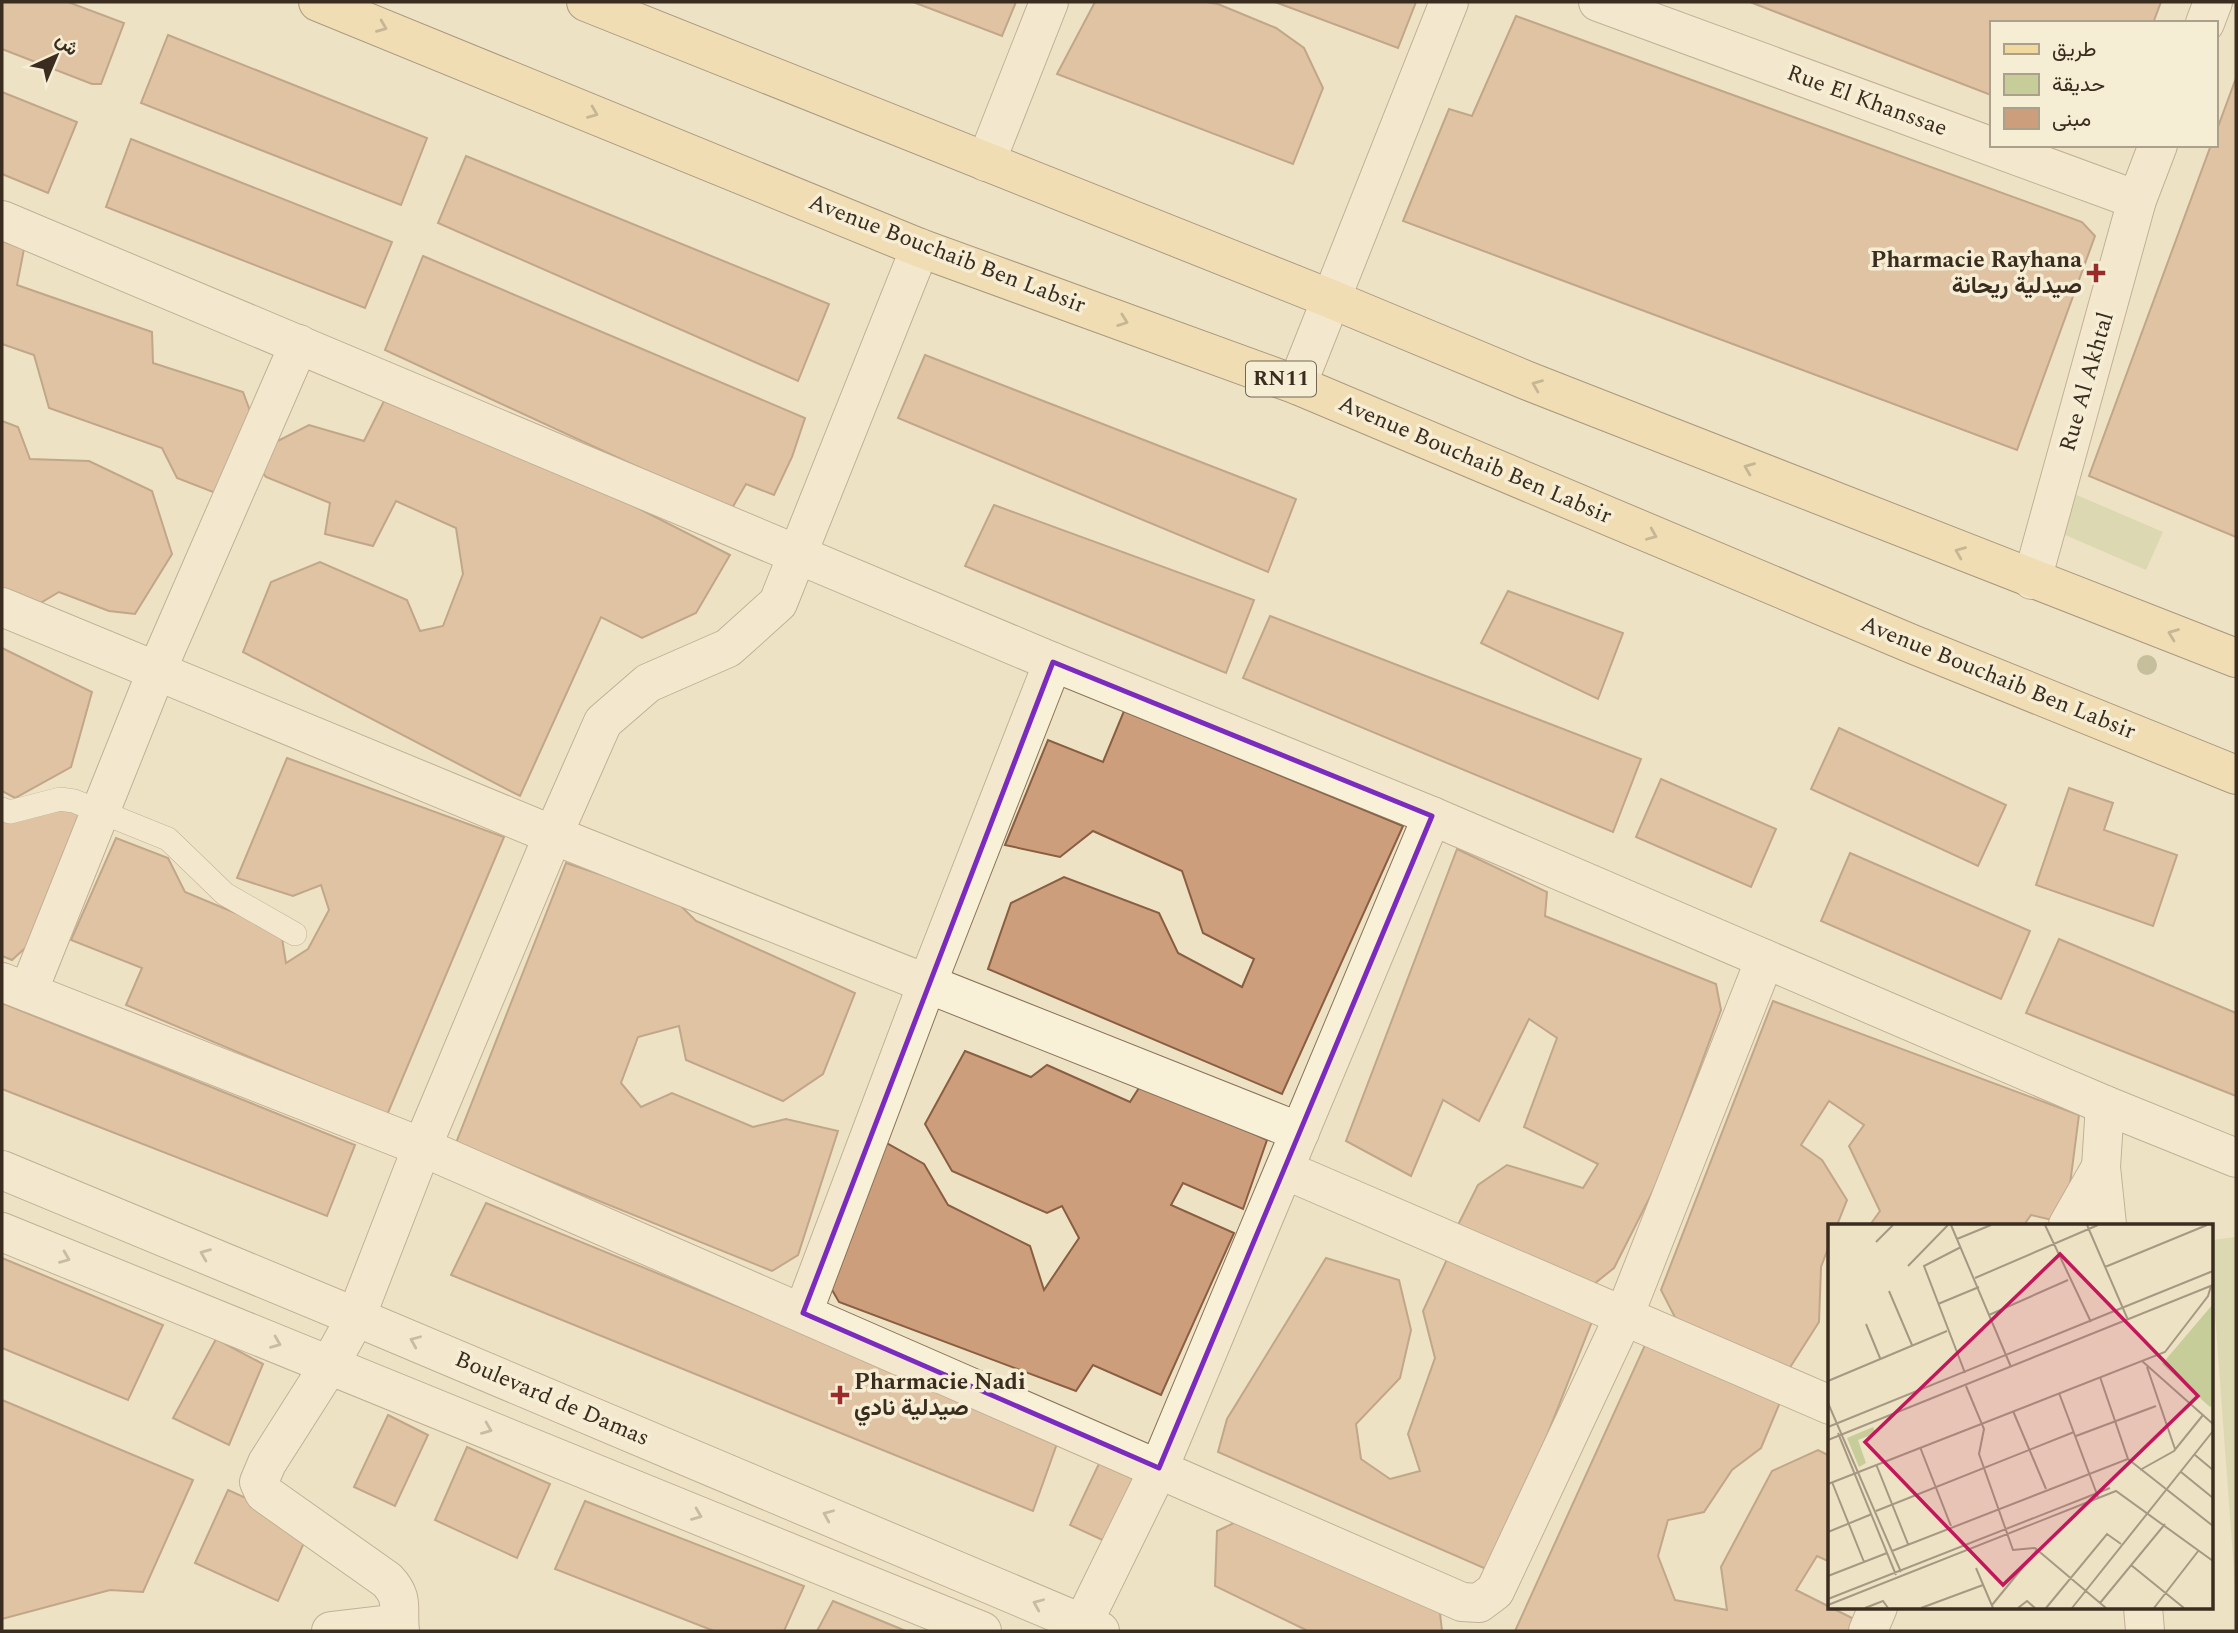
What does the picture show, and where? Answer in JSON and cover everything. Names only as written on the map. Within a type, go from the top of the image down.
[{"type":"main road","name":"Avenue Bouchaib Ben Labsir","points":[[318,2],[920,248],[1297,384],[1912,644],[2236,775]]},
{"type":"main road","points":[[586,2],[1331,299],[1528,381],[2236,658]]},
{"type":"street","points":[[986,162],[1049,2]]},
{"type":"street","points":[[1297,384],[1449,2]]},
{"type":"street","name":"Rue El Khanssae","points":[[1598,2],[1990,146]]},
{"type":"street","points":[[2206,21],[2213,2]]},
{"type":"street","name":"Rue El Khanssae","points":[[1993,147],[2137,200]]},
{"type":"street","name":"Rue Al Akhtal","points":[[2032,580],[2137,200],[2157,147]]},
{"type":"street","points":[[2,220],[1053,662],[1432,816],[2105,1105],[2236,1158]]},
{"type":"street","points":[[331,1631],[399,1627],[400,1603],[397,1591],[387,1580],[264,1493],[259,1482],[267,1463],[330,1364],[356,1317],[422,1147],[603,722],[648,683],[728,648],[779,603],[920,248]]},
{"type":"street","points":[[299,344],[157,670],[100,812],[15,987],[422,1147],[1159,1468],[1463,1617],[1495,1591],[1624,1316],[1765,959]]},
{"type":"street","points":[[2,607],[553,835],[1300,1132]]},
{"type":"street","points":[[803,1313],[927,984],[1053,662]]},
{"type":"street","points":[[1087,1628],[1159,1468],[1432,816]]},
{"type":"street","points":[[2105,1105],[2101,1167],[2107,1224]]},
{"type":"street","points":[[2069,1224],[2101,1167]]},
{"type":"street","name":"Boulevard de Damas","points":[[2,1170],[356,1317],[1087,1628]]},
{"type":"street","points":[[1285,1170],[1828,1404]]},
{"type":"street","points":[[2,1232],[982,1631]]},
{"type":"street","points":[[1868,1631],[1878,1608]]},
{"type":"street","points":[[2143,1608],[2145,1631]]},
{"type":"lane","points":[[2,809],[10,813],[60,799],[74,801],[168,839],[225,894],[295,934]]},
{"type":"highlighted area","points":[[1053,662],[1432,816],[1159,1468],[803,1313]]},
{"type":"green space","points":[[2058,487],[2163,532],[2146,570],[2042,525]]},
{"type":"green space","points":[[2236,1237],[2236,1598],[2214,1301],[2214,1240]]},
{"type":"building","points":[[2,2],[68,2],[124,23],[101,84],[92,84],[2,49]]},
{"type":"building","points":[[913,2],[1016,2],[1002,36]]},
{"type":"building","points":[[1095,2],[1218,4],[1276,28],[1304,48],[1323,88],[1293,164],[1057,74]]},
{"type":"building","points":[[1275,2],[1416,2],[1398,48]]},
{"type":"building","points":[[1750,2],[2161,2],[2154,21],[1990,21],[1990,95]]},
{"type":"building","points":[[1516,16],[2082,222],[2095,236],[2017,450],[1403,221],[1449,109],[1472,116]]},
{"type":"building","points":[[168,35],[427,138],[401,205],[141,103]]},
{"type":"building","points":[[2236,78],[2236,537],[2089,476],[2210,147],[2217,147],[2217,130]]},
{"type":"building","points":[[2,92],[77,122],[48,193],[2,174]]},
{"type":"building","points":[[131,139],[392,242],[365,308],[106,207]]},
{"type":"building","points":[[466,156],[829,304],[798,381],[438,223]]},
{"type":"building","points":[[2,241],[24,249],[17,285],[152,332],[153,363],[243,392],[256,427],[231,499],[177,478],[162,448],[49,408],[34,355],[2,344]]},
{"type":"building","points":[[423,256],[805,418],[792,457],[774,495],[746,484],[731,510],[385,350]]},
{"type":"building","points":[[925,355],[1296,499],[1268,572],[898,418]]},
{"type":"building","points":[[384,401],[616,497],[730,555],[696,613],[642,638],[601,617],[520,796],[243,652],[271,582],[320,562],[407,600],[420,631],[443,626],[463,574],[456,528],[396,501],[373,546],[325,534],[330,503],[266,477],[259,469],[262,449],[309,425],[364,441]]},
{"type":"building","points":[[2,421],[18,427],[30,459],[89,461],[152,491],[172,554],[135,614],[109,611],[59,592],[37,605],[2,588]]},
{"type":"building","points":[[994,505],[1254,600],[1226,673],[965,566]]},
{"type":"building","points":[[1508,591],[1623,633],[1598,699],[1481,643]]},
{"type":"building","points":[[1270,616],[1641,759],[1613,832],[1243,678]]},
{"type":"building","points":[[2,648],[92,692],[71,767],[15,798],[2,791]]},
{"type":"building","points":[[1124,711],[1403,826],[1282,1094],[988,969],[1011,903],[1064,877],[1159,913],[1178,953],[1242,987],[1254,959],[1203,933],[1182,871],[1093,831],[1060,857],[1005,845],[1048,740],[1103,762]]},
{"type":"building","points":[[1839,728],[2006,805],[1978,866],[1811,789]]},
{"type":"building","points":[[287,758],[504,837],[387,1115],[126,1005],[142,968],[71,940],[116,838],[168,858],[185,892],[281,932],[286,963],[308,949],[329,910],[321,885],[293,896],[237,878]]},
{"type":"building","points":[[1661,779],[1776,829],[1751,887],[1636,837]]},
{"type":"building","points":[[2069,788],[2113,803],[2104,830],[2177,855],[2153,926],[2036,885]]},
{"type":"building","points":[[68,806],[90,825],[35,939],[12,960],[2,956],[2,820]]},
{"type":"building","points":[[1457,849],[1547,892],[1545,916],[1716,984],[1721,1010],[1658,1181],[1614,1268],[1584,1292],[1453,1235],[1478,1185],[1507,1165],[1583,1188],[1598,1164],[1524,1127],[1557,1038],[1529,1019],[1479,1121],[1443,1100],[1411,1176],[1346,1141]]},
{"type":"building","points":[[1850,853],[2030,931],[2001,999],[1821,921]]},
{"type":"building","points":[[566,863],[674,899],[696,921],[855,993],[823,1074],[783,1101],[686,1060],[679,1026],[638,1037],[621,1083],[641,1107],[672,1093],[753,1127],[786,1119],[838,1131],[798,1255],[772,1271],[456,1143]]},
{"type":"building","points":[[2059,939],[2236,1013],[2236,1096],[2026,1013]]},
{"type":"building","points":[[1773,1001],[2079,1115],[2065,1223],[2031,1215],[2025,1224],[1871,1224],[1880,1211],[1849,1146],[1864,1125],[1829,1101],[1801,1145],[1822,1160],[1847,1200],[1837,1224],[1828,1224],[1828,1248],[1821,1267],[1819,1322],[1789,1369],[1680,1327],[1661,1290]]},
{"type":"building","points":[[2,1003],[355,1145],[327,1216],[2,1089]]},
{"type":"building","points":[[965,1051],[1031,1077],[1047,1065],[1130,1102],[1144,1080],[1267,1140],[1243,1209],[1183,1183],[1171,1205],[1234,1233],[1161,1395],[1093,1365],[1076,1391],[839,1302],[820,1269],[881,1140],[924,1164],[948,1205],[1030,1246],[1044,1290],[1079,1238],[1062,1206],[1047,1213],[952,1171],[925,1124]]},
{"type":"building","points":[[486,1203],[1059,1438],[1033,1511],[451,1275]]},
{"type":"building","points":[[1449,1255],[1593,1319],[1493,1572],[1218,1452],[1227,1419],[1326,1258],[1399,1280],[1411,1330],[1400,1378],[1356,1424],[1361,1459],[1390,1479],[1420,1471],[1408,1434],[1435,1358],[1423,1311]]},
{"type":"building","points":[[2,1258],[163,1325],[128,1400],[2,1348]]},
{"type":"building","points":[[1650,1334],[1781,1400],[1761,1448],[1732,1470],[1704,1512],[1668,1520],[1658,1556],[1675,1600],[1727,1610],[1721,1567],[1772,1471],[1818,1450],[1828,1455],[1828,1561],[1817,1556],[1796,1590],[1858,1621],[1853,1631],[1515,1631]]},
{"type":"building","points":[[216,1339],[263,1364],[229,1445],[173,1418]]},
{"type":"building","points":[[2,1400],[193,1480],[143,1592],[110,1590],[2,1619]]},
{"type":"building","points":[[388,1415],[428,1435],[395,1506],[354,1487]]},
{"type":"building","points":[[467,1447],[550,1484],[517,1558],[435,1520]]},
{"type":"building","points":[[1104,1453],[1144,1472],[1111,1544],[1070,1525]]},
{"type":"building","points":[[228,1490],[311,1527],[278,1601],[195,1563]]},
{"type":"building","points":[[585,1501],[804,1586],[784,1631],[714,1631],[555,1569]]},
{"type":"building","points":[[1251,1515],[1438,1595],[1442,1631],[1308,1631],[1215,1586],[1217,1531]]},
{"type":"building","points":[[833,1601],[906,1631],[817,1631]]},
{"type":"place","name":"Pharmacie Rayhana صيدلية ريحانة","points":[[2096,273]]},
{"type":"place","name":"Pharmacie Nadi صيدلية نادي","points":[[840,1395]]}]
